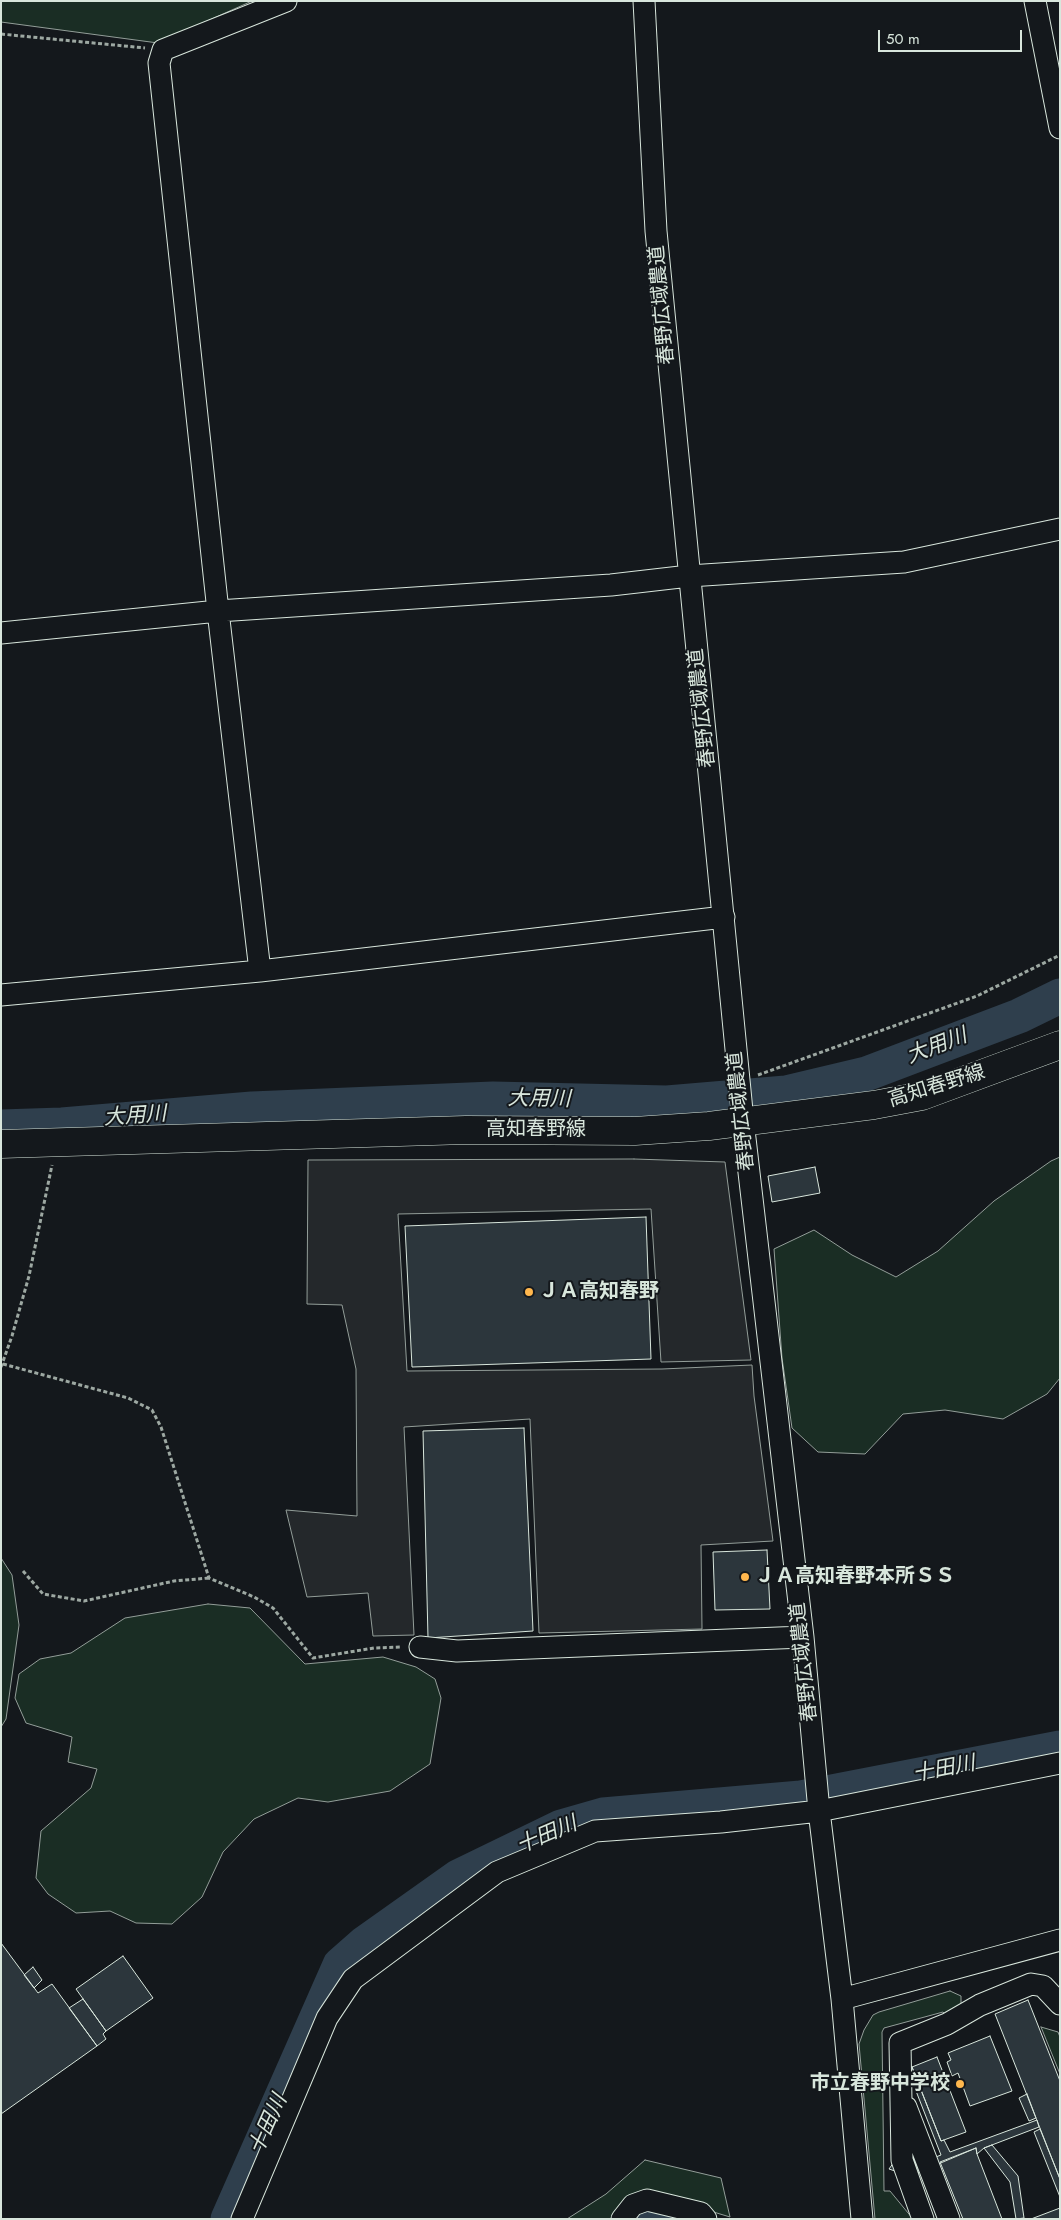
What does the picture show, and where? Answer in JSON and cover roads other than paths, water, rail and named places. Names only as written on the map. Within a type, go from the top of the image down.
[{"type":"main road","name":"高知春野線","points":[[1,1144],[466,1130],[635,1130],[743,1121],[874,1105],[922,1096],[1060,1046]]},
{"type":"street","points":[[260,971],[218,611],[159,63],[163,50],[286,1]]},
{"type":"street","name":"春野広域農道","points":[[644,1],[656,231],[689,576],[743,1121],[803,1637],[815,1774],[842,1999],[862,2219]]},
{"type":"street","points":[[1035,1],[1060,128]]},
{"type":"street","points":[[1,633],[218,611],[612,585],[689,576],[904,562],[1060,529]]},
{"type":"street","points":[[1,995],[260,971],[724,916]]},
{"type":"street","points":[[420,1647],[457,1651],[803,1637]]},
{"type":"street","points":[[242,2219],[327,2018],[353,1979],[497,1872],[595,1831],[721,1822],[819,1807],[1060,1763]]},
{"type":"street","points":[[842,1999],[1060,1940]]},
{"type":"street","points":[[923,2219],[902,2160],[900,2043],[947,2024],[980,2005],[1031,1984],[1043,1986],[1060,2004]]},
{"type":"street","points":[[901,2092],[948,2219]]},
{"type":"street","points":[[622,2219],[633,2205],[647,2200],[701,2213],[706,2219]]},
{"type":"water","points":[[646,2206],[695,2219],[629,2219]]},
{"type":"waterway","name":"大用川","points":[[1,1127],[62,1125],[252,1109],[493,1099],[667,1103],[786,1093],[866,1074],[1019,1016],[1060,996]]},
{"type":"waterway","name":"十田川","points":[[228,2219],[340,1965],[365,1943],[458,1877],[561,1827],[603,1815],[801,1798],[1060,1748]]},
{"type":"place","name":"ＪＡ高知春野","points":[[529,1292]]},
{"type":"place","name":"ＪＡ高知春野本所ＳＳ","points":[[745,1577]]},
{"type":"place","name":"市立春野中学校","points":[[960,2084]]}]
